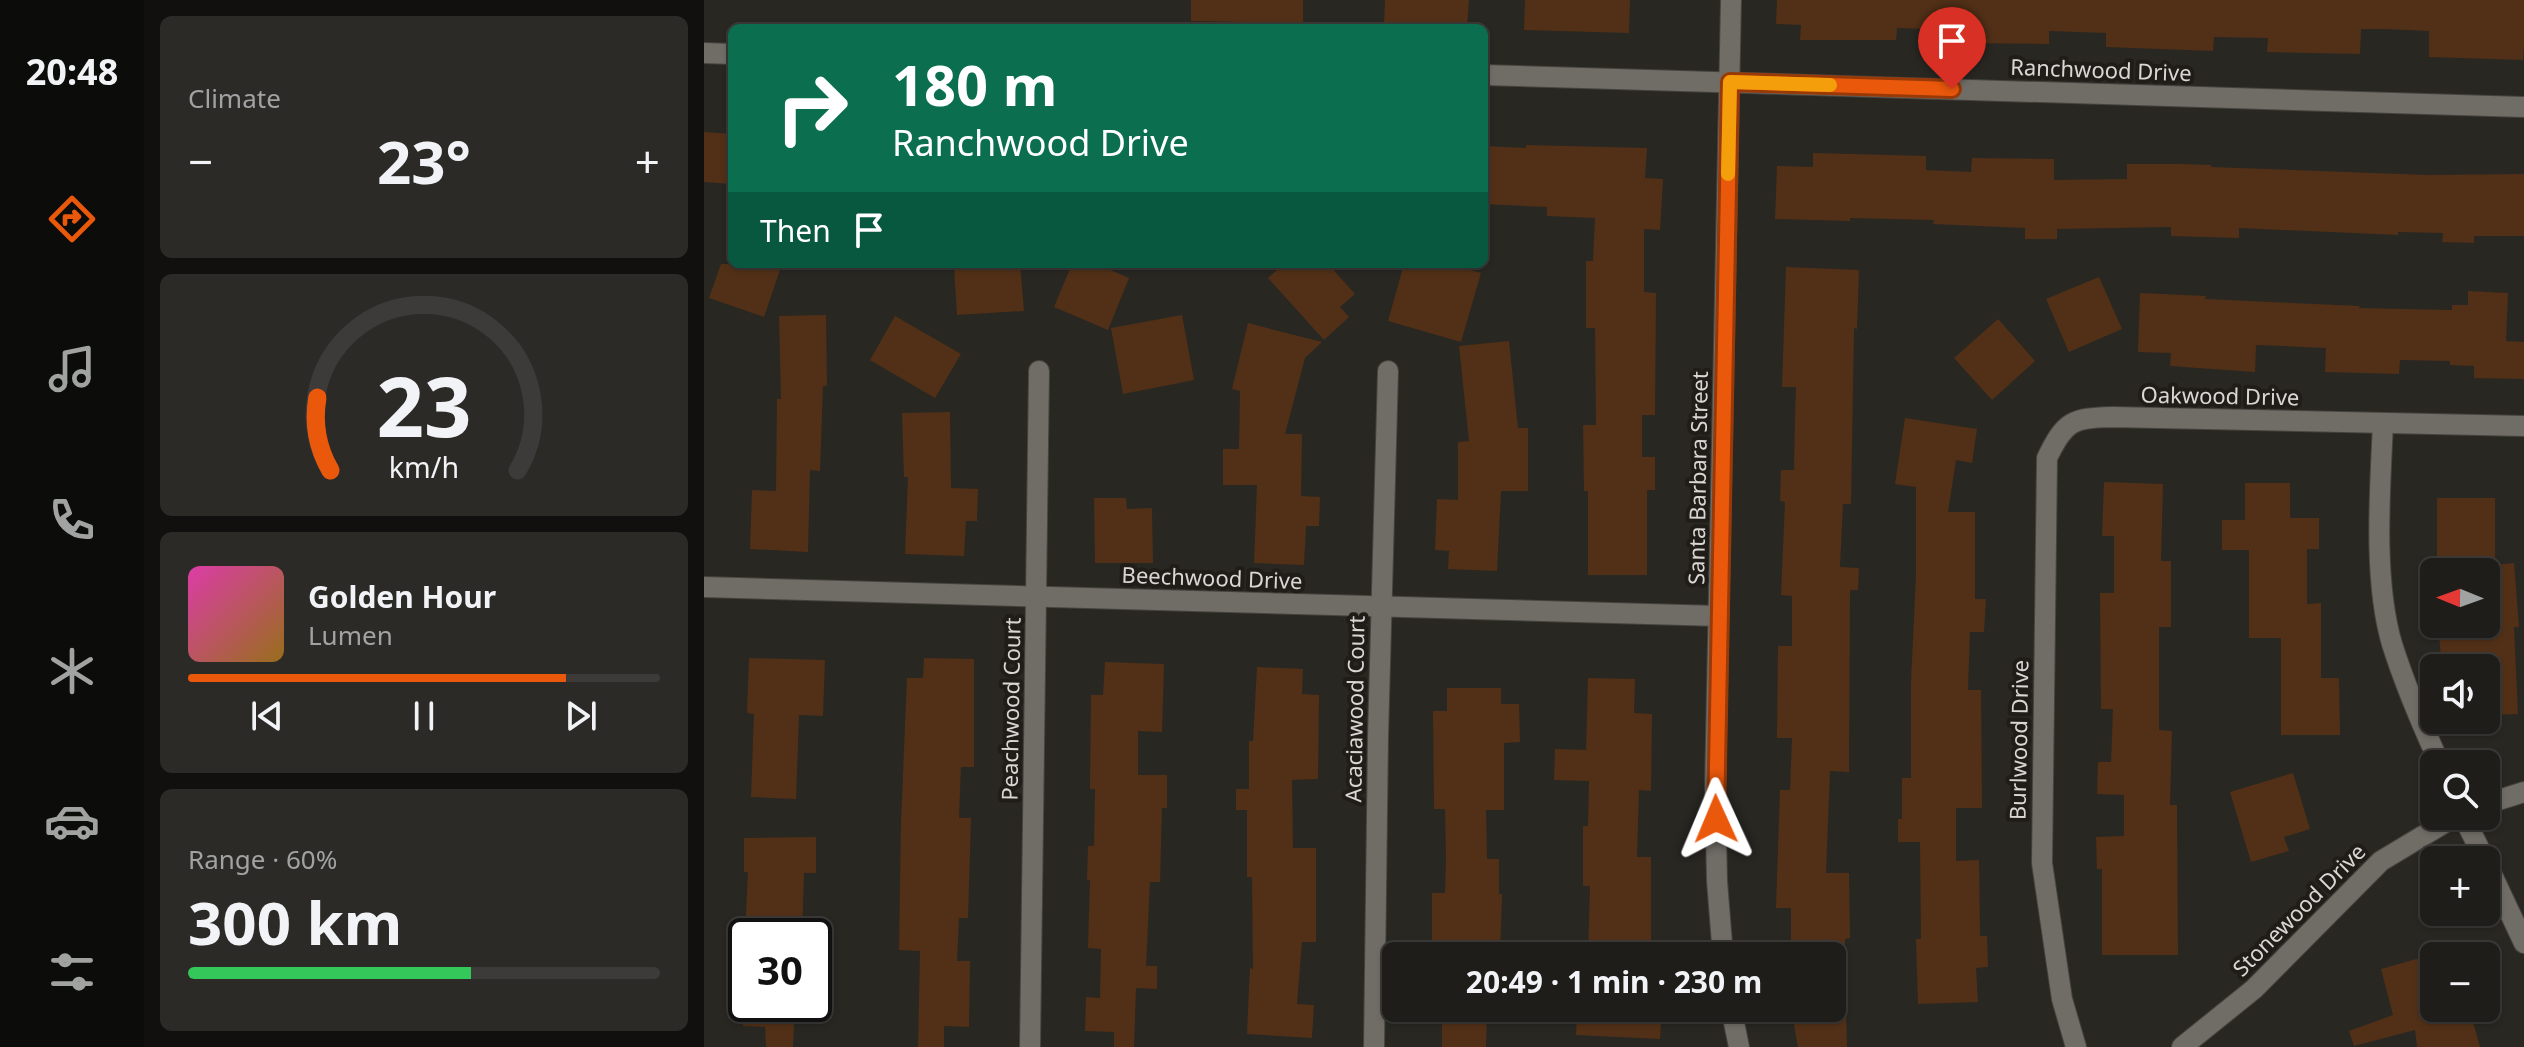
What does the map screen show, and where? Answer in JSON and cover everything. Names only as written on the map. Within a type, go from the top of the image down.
[{"type":"street","name":"Santa Barbara Street","points":[[1722,942],[1715,788],[1731,0]]},
{"type":"street","points":[[704,53],[728,54]]},
{"type":"street","name":"Ranchwood Drive","points":[[1488,75],[2524,107]]},
{"type":"street","name":"Peachwood Court","points":[[1030,1047],[1039,371]]},
{"type":"street","name":"Acaciawood Court","points":[[1374,1047],[1388,371]]},
{"type":"street","name":"Oakwood Drive","points":[[2059,433],[2081,418],[2524,426]]},
{"type":"street","points":[[2383,423],[2380,518],[2383,587],[2391,641],[2434,750]]},
{"type":"street","name":"Burlwood Drive","points":[[2059,433],[2047,458],[2042,863],[2062,999],[2076,1047]]},
{"type":"street","name":"Beechwood Drive","points":[[704,587],[1719,616]]},
{"type":"street","points":[[2500,800],[2524,792]]},
{"type":"street","name":"Stonewood Drive","points":[[2182,1047],[2254,989],[2381,861],[2433,830]]},
{"type":"street","points":[[2500,891],[2524,943]]},
{"type":"street","points":[[1734,1022],[1739,1047]]},
{"type":"building","points":[[1191,0],[1303,0],[1303,23],[1191,21]]},
{"type":"building","points":[[1385,0],[1469,0],[1467,24],[1384,24]]},
{"type":"building","points":[[1525,0],[1630,0],[1629,33],[1524,30]]},
{"type":"building","points":[[1777,0],[2524,0],[2523,60],[2429,57],[2429,31],[2385,29],[2361,29],[2360,54],[2267,52],[2268,38],[2214,37],[2213,51],[2106,47],[2106,33],[2049,31],[2049,44],[1963,43],[1963,30],[1897,28],[1896,40],[1800,40],[1801,25],[1776,24]]},
{"type":"building","points":[[704,132],[728,134],[728,184],[704,182]]},
{"type":"building","points":[[1526,145],[1647,148],[1645,178],[1663,179],[1660,230],[1644,229],[1644,292],[1656,293],[1655,415],[1642,415],[1642,457],[1655,457],[1655,490],[1647,490],[1647,575],[1588,575],[1588,491],[1584,491],[1583,425],[1596,425],[1595,328],[1586,328],[1586,261],[1593,261],[1595,218],[1547,216],[1547,207],[1488,204],[1488,146],[1526,148]]},
{"type":"building","points":[[1813,153],[1926,156],[1926,170],[1971,172],[1972,158],[2054,159],[2054,180],[2127,179],[2127,164],[2428,175],[2524,174],[2524,236],[2474,236],[2474,243],[2442,242],[2443,233],[2398,232],[2398,235],[2239,228],[2239,238],[2171,236],[2171,227],[2057,229],[2057,239],[2025,239],[2025,228],[1933,224],[1934,220],[1775,219],[1777,166],[1813,167]]},
{"type":"building","points":[[721,264],[728,264],[728,268],[781,268],[764,317],[709,298]]},
{"type":"building","points":[[1786,267],[1859,270],[1857,329],[1854,328],[1851,504],[1843,504],[1840,567],[1859,568],[1858,590],[1850,590],[1849,772],[1830,771],[1826,873],[1849,873],[1850,938],[1845,942],[1791,942],[1791,908],[1776,908],[1780,790],[1790,790],[1792,738],[1777,738],[1778,646],[1792,646],[1792,596],[1781,595],[1785,502],[1780,501],[1781,470],[1794,470],[1796,387],[1782,387]]},
{"type":"building","points":[[954,268],[1020,268],[1024,311],[957,315]]},
{"type":"building","points":[[1070,268],[1106,268],[1129,278],[1108,330],[1054,307]]},
{"type":"building","points":[[1279,268],[1332,268],[1355,294],[1340,307],[1349,317],[1324,340],[1268,278]]},
{"type":"building","points":[[1403,268],[1463,268],[1481,273],[1461,342],[1388,321]]},
{"type":"building","points":[[2099,277],[2122,329],[2069,352],[2046,299]]},
{"type":"building","points":[[2468,291],[2508,293],[2506,341],[2524,342],[2524,379],[2474,378],[2474,366],[2450,365],[2450,361],[2400,360],[2399,374],[2325,372],[2326,348],[2256,345],[2255,372],[2170,366],[2171,353],[2138,352],[2140,293],[2359,308],[2452,310],[2452,305],[2468,305]]},
{"type":"building","points":[[826,315],[827,386],[823,386],[820,471],[810,470],[808,552],[750,549],[752,490],[776,491],[777,399],[781,399],[779,316]]},
{"type":"building","points":[[1182,315],[1194,380],[1123,394],[1111,328]]},
{"type":"building","points":[[895,316],[961,354],[935,398],[870,360]]},
{"type":"building","points":[[1998,319],[2035,361],[1992,400],[1954,358]]},
{"type":"building","points":[[1248,323],[1322,342],[1305,358],[1285,434],[1302,434],[1301,496],[1320,497],[1319,526],[1306,526],[1304,565],[1254,563],[1257,485],[1223,485],[1223,449],[1239,449],[1240,391],[1232,389]]},
{"type":"building","points":[[1509,341],[1518,428],[1528,428],[1528,491],[1501,491],[1497,571],[1448,569],[1449,551],[1435,550],[1437,499],[1458,500],[1458,442],[1469,441],[1459,346]]},
{"type":"building","points":[[950,412],[951,488],[978,489],[977,521],[966,521],[964,556],[905,554],[908,477],[904,477],[902,413]]},
{"type":"building","points":[[1905,418],[1977,429],[1972,463],[1956,460],[1948,512],[1975,512],[1975,599],[1986,599],[1984,632],[1970,632],[1968,690],[1981,690],[1982,808],[1956,808],[1956,861],[1979,860],[1980,936],[1987,936],[1988,967],[1976,968],[1978,1002],[1918,1004],[1916,939],[1921,939],[1920,842],[1898,842],[1898,819],[1902,819],[1902,778],[1911,778],[1916,576],[1916,487],[1895,484]]},
{"type":"building","points":[[2104,482],[2163,484],[2161,561],[2171,561],[2171,627],[2159,627],[2159,730],[2172,731],[2170,805],[2177,805],[2178,955],[2102,955],[2102,869],[2097,869],[2096,837],[2124,836],[2124,795],[2097,794],[2098,762],[2111,762],[2113,709],[2101,709],[2100,593],[2114,593],[2114,536],[2102,536]]},
{"type":"building","points":[[2245,483],[2290,483],[2290,518],[2319,518],[2319,549],[2307,549],[2307,604],[2321,603],[2321,678],[2339,678],[2340,735],[2281,735],[2281,638],[2249,638],[2249,550],[2222,550],[2222,520],[2245,520]]},
{"type":"building","points":[[1094,498],[1126,498],[1127,509],[1152,508],[1153,563],[1095,563]]},
{"type":"building","points":[[2437,498],[2495,498],[2495,558],[2437,558]]},
{"type":"building","points":[[2514,563],[2519,627],[2514,627],[2518,714],[2500,715],[2500,654],[2441,654],[2439,638],[2500,638],[2500,564]]},
{"type":"building","points":[[749,658],[825,660],[823,716],[799,715],[796,799],[751,797],[754,714],[747,713]]},
{"type":"building","points":[[924,658],[974,659],[974,767],[961,767],[959,818],[971,818],[968,918],[959,918],[957,961],[970,961],[969,1027],[944,1026],[944,1047],[918,1047],[920,951],[899,950],[907,678],[923,678]]},
{"type":"building","points":[[1105,662],[1164,664],[1162,732],[1138,731],[1138,775],[1167,775],[1167,808],[1162,808],[1160,882],[1150,882],[1146,966],[1157,966],[1157,989],[1136,988],[1134,1047],[1114,1047],[1114,1032],[1085,1031],[1086,997],[1100,998],[1101,949],[1088,948],[1090,880],[1087,880],[1088,846],[1094,846],[1095,789],[1090,789],[1091,695],[1103,695]]},
{"type":"building","points":[[1257,667],[1303,669],[1302,694],[1319,695],[1318,779],[1292,780],[1293,848],[1316,848],[1316,942],[1302,942],[1297,1004],[1314,1005],[1312,1038],[1247,1034],[1250,968],[1253,969],[1252,877],[1247,877],[1247,810],[1236,810],[1236,789],[1249,789],[1249,741],[1253,741]]},
{"type":"building","points":[[1588,678],[1635,679],[1634,713],[1652,714],[1651,791],[1639,790],[1637,857],[1651,857],[1651,942],[1588,942],[1590,886],[1583,886],[1583,826],[1588,826],[1589,781],[1554,780],[1555,749],[1586,750]]},
{"type":"building","points":[[1447,688],[1501,688],[1501,704],[1519,704],[1520,742],[1504,743],[1504,810],[1486,810],[1487,859],[1499,859],[1500,942],[1432,942],[1432,893],[1445,893],[1446,859],[1445,809],[1434,809],[1433,711],[1447,711]]},
{"type":"building","points":[[2293,773],[2310,829],[2284,837],[2289,851],[2251,862],[2230,792]]},
{"type":"building","points":[[816,837],[816,873],[804,873],[803,918],[746,918],[748,872],[744,872],[744,838]]},
{"type":"building","points":[[2420,958],[2420,1022],[2473,1022],[2480,1047],[2417,1047],[2415,1030],[2354,1046],[2349,1031],[2393,1015],[2381,969]]},
{"type":"building","points":[[1846,1008],[1847,1047],[1798,1047],[1794,1022],[1846,1022]]},
{"type":"building","points":[[743,1022],[794,1022],[793,1047],[766,1047],[765,1027],[743,1026]]},
{"type":"building","points":[[1442,1022],[1487,1022],[1486,1047],[1442,1047]]},
{"type":"building","points":[[1576,1022],[1661,1022],[1660,1039],[1576,1035]]},
{"type":"slow traffic","points":[[1728,174],[1730,82],[1830,85]]},
{"type":"route","points":[[1716,819],[1730,82],[1952,89]]}]
